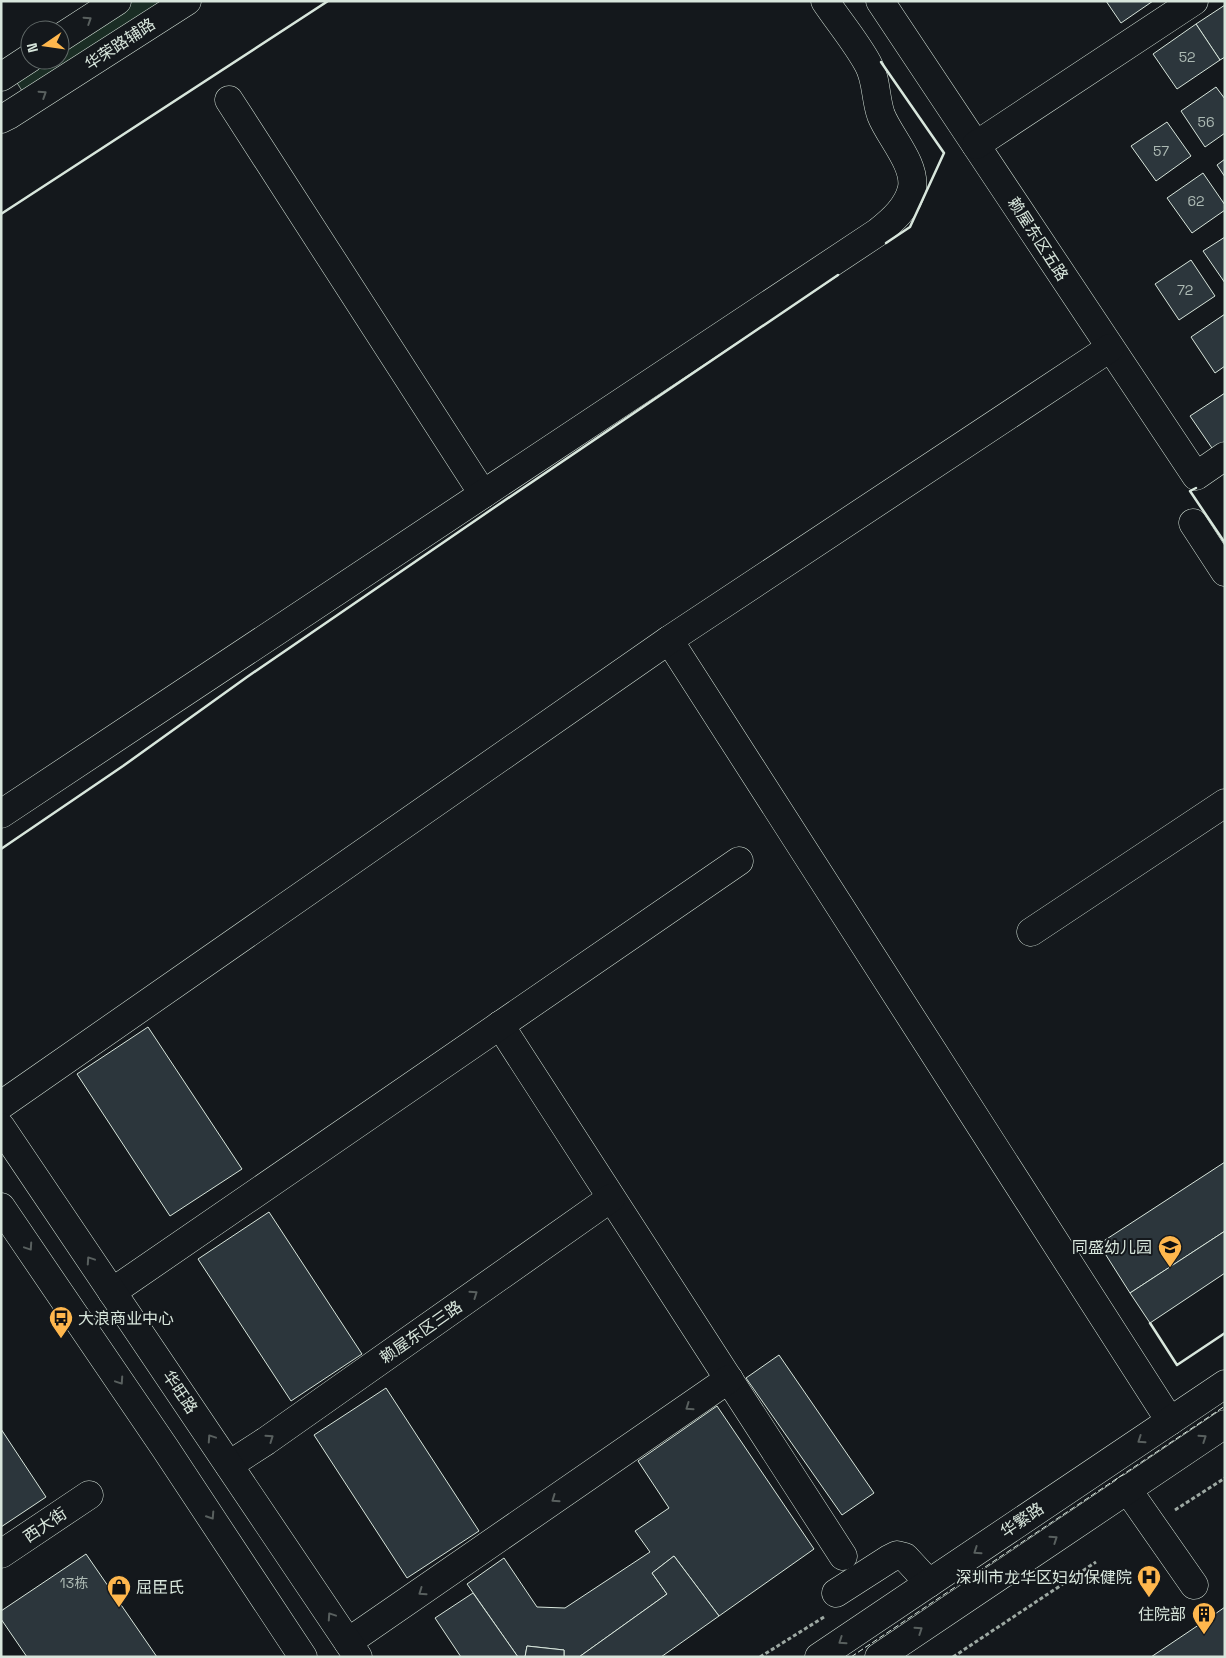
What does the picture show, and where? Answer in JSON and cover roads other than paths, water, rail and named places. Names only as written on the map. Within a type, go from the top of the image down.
[{"type":"street","points":[[70,32],[117,1]]},
{"type":"street","name":"华荣路辅路","points":[[1,119],[187,1]]},
{"type":"street","points":[[1,814],[878,232],[892,220],[901,210],[912,187],[911,175],[907,162],[881,114],[873,76],[868,64],[825,1]]},
{"type":"street","name":"赖屋东区五路","points":[[880,1],[1196,476],[1225,456]]},
{"type":"street","points":[[976,145],[1194,1]]},
{"type":"street","points":[[1,77],[20,65]]},
{"type":"street","points":[[228,100],[483,494]]},
{"type":"street","points":[[1,1105],[669,640],[1110,348]]},
{"type":"street","points":[[1193,523],[1225,572]]},
{"type":"street","points":[[669,640],[1170,1421]]},
{"type":"street","points":[[1031,932],[1225,803]]},
{"type":"street","points":[[112,1292],[739,861]]},
{"type":"street","points":[[500,1025],[843,1556]]},
{"type":"street","name":"华旺路","points":[[1,1128],[353,1649]]},
{"type":"street","name":"赖屋东区三路","points":[[229,1465],[612,1198]]},
{"type":"street","points":[[1,1207],[165,1448],[303,1657]]},
{"type":"street","points":[[353,1649],[729,1379]]},
{"type":"street","name":"华繁路","points":[[819,1657],[1225,1384]]},
{"type":"street","name":"华繁路","points":[[878,1657],[1225,1424]]},
{"type":"street","points":[[1127,1490],[1194,1584]]},
{"type":"street","name":"西大街","points":[[1,1554],[90,1495]]},
{"type":"street","points":[[836,1592],[897,1555],[905,1557],[929,1583]]},
{"type":"place","name":"同盛幼儿园","points":[[1170,1268]]},
{"type":"place","name":"大浪商业中心","points":[[61,1339]]},
{"type":"place","name":"深圳市龙华区妇幼保健院","points":[[1149,1598]]},
{"type":"place","name":"屈臣氏","points":[[119,1608]]},
{"type":"place","name":"住院部","points":[[1204,1635]]}]
